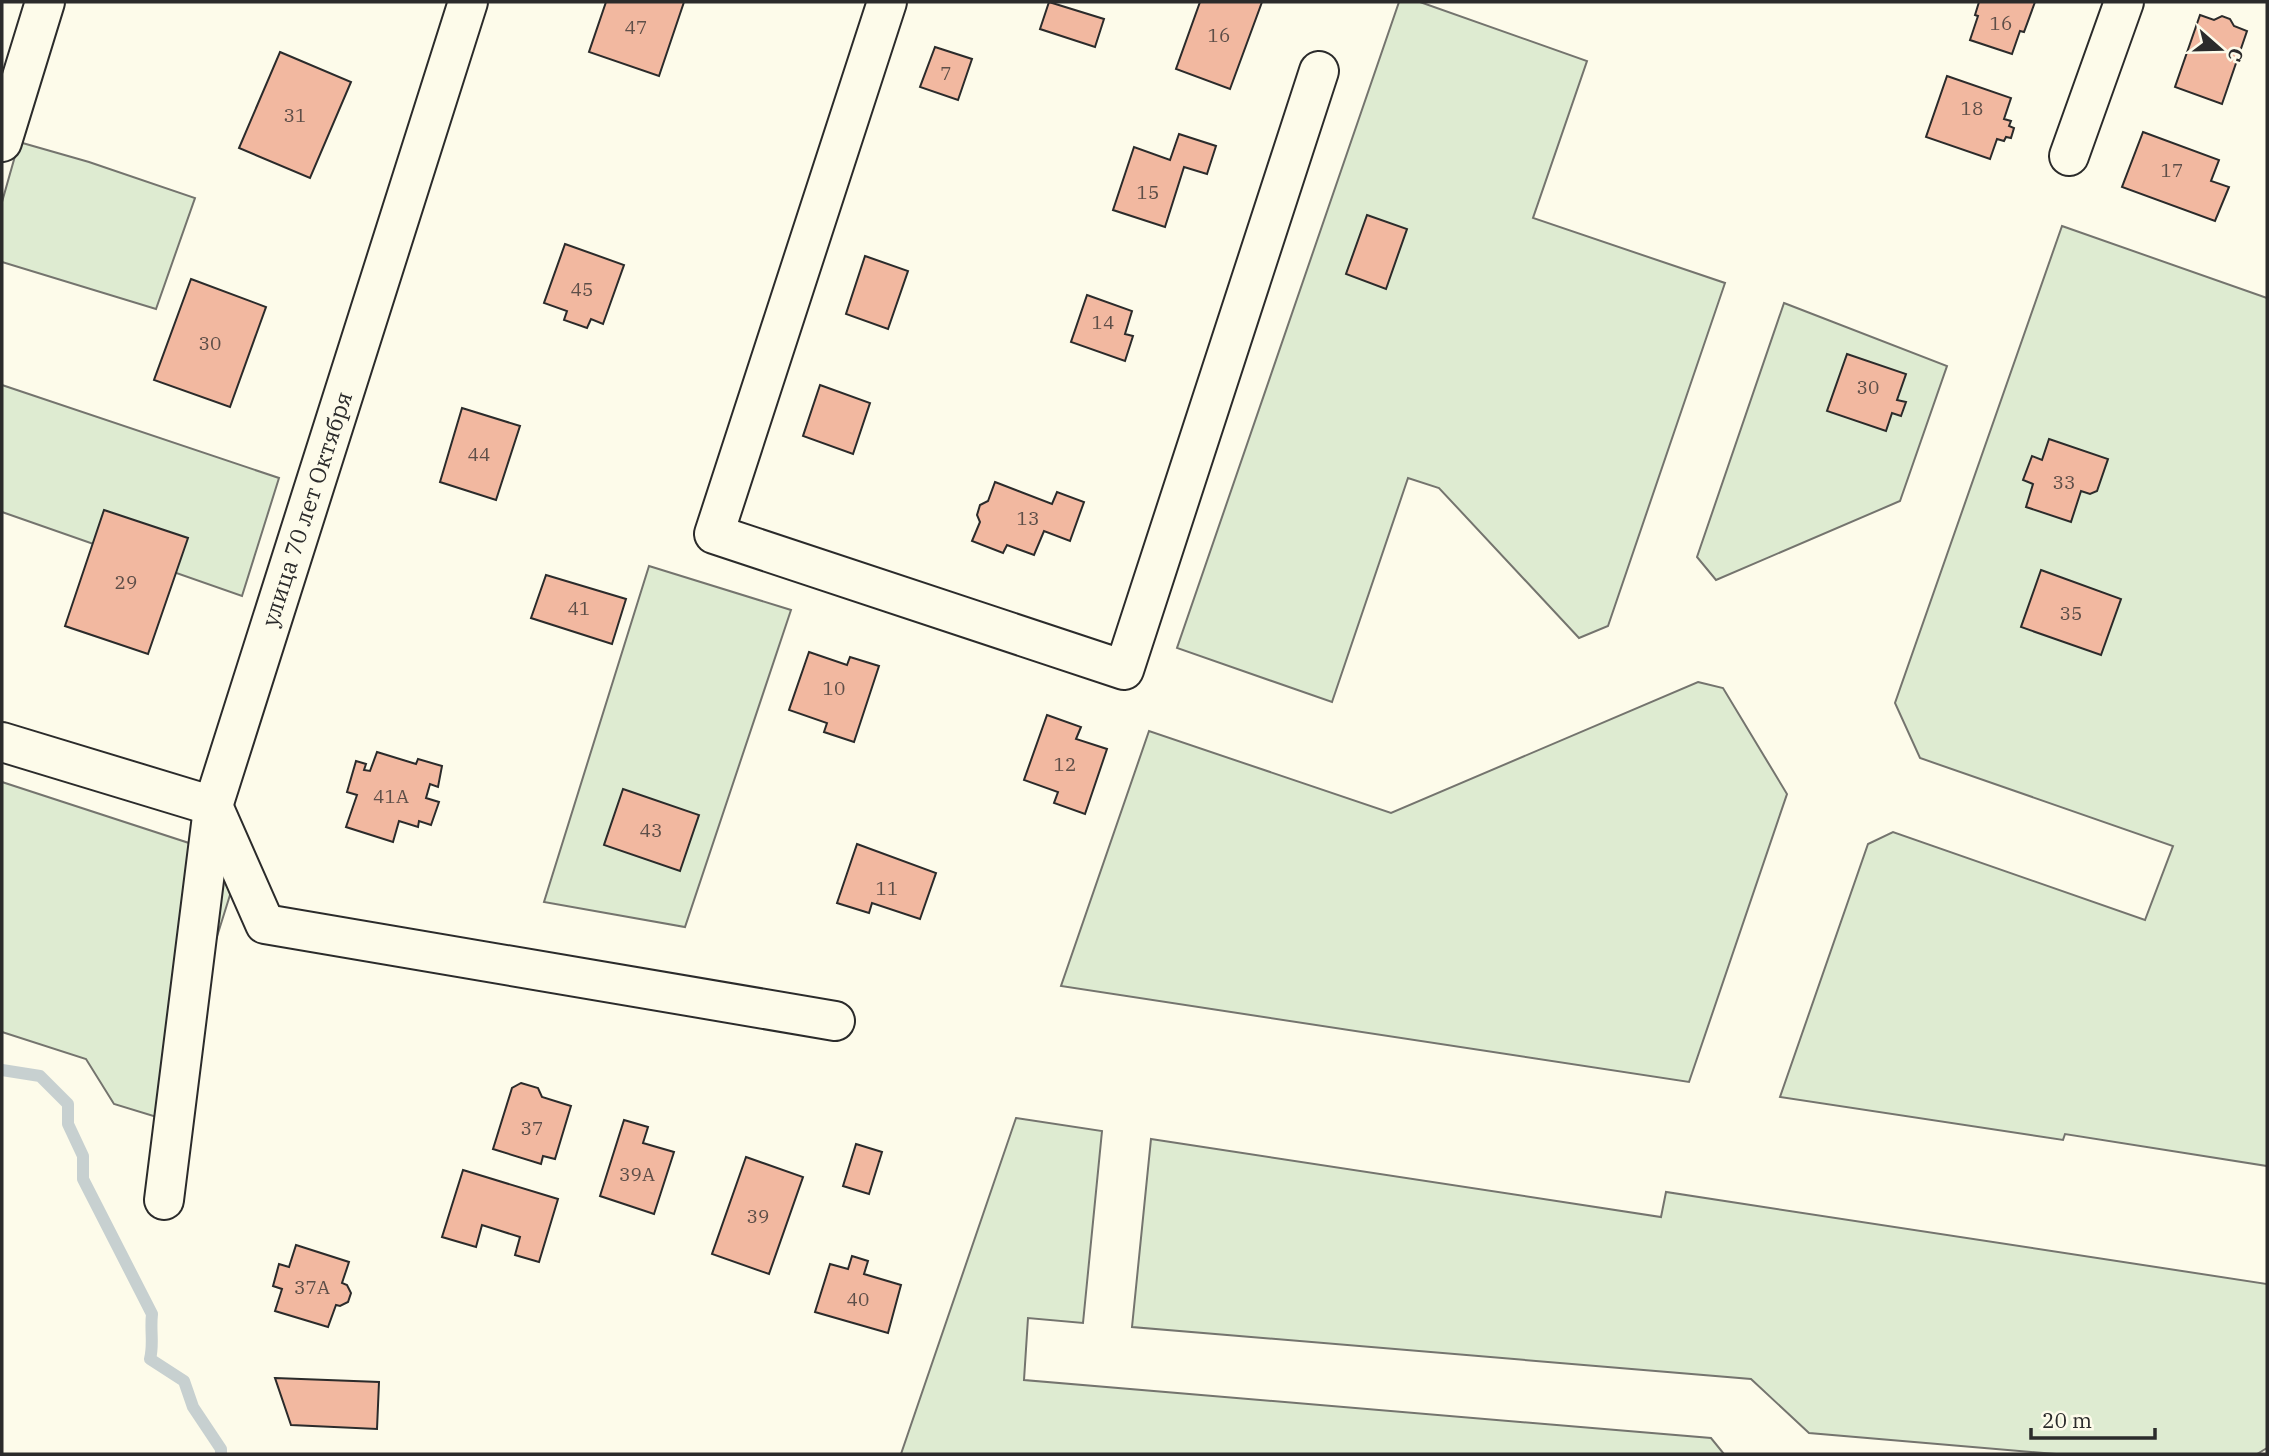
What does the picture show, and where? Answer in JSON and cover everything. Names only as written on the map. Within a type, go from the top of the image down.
[{"type":"street","points":[[2,142],[45,2]]},
{"type":"street","name":"улица 70 лет Октября","points":[[164,1200],[213,806],[468,2]]},
{"type":"street","points":[[887,2],[714,534],[1124,670],[1319,71]]},
{"type":"street","points":[[2069,156],[2124,2]]},
{"type":"street","points":[[2,742],[213,806],[265,923],[835,1021]]},
{"type":"green space","points":[[1399,2],[1420,2],[1587,61],[1533,218],[1725,283],[1608,626],[1579,638],[1439,488],[1408,478],[1332,702],[1177,648]]},
{"type":"green space","points":[[19,142],[89,162],[195,198],[156,309],[2,262],[2,202]]},
{"type":"green space","points":[[2062,226],[2267,298],[2267,1166],[2065,1134],[2063,1140],[1780,1097],[1868,844],[1893,832],[2145,920],[2173,846],[1920,758],[1895,703]]},
{"type":"green space","points":[[1784,303],[1947,366],[1900,501],[1716,580],[1697,557]]},
{"type":"green space","points":[[2,385],[279,478],[242,596],[2,512]]},
{"type":"green space","points":[[649,566],[791,610],[685,927],[544,902]]},
{"type":"green space","points":[[1698,682],[1723,688],[1787,794],[1689,1082],[1061,986],[1149,731],[1391,813]]},
{"type":"green space","points":[[2,782],[241,860],[160,1118],[114,1104],[86,1059],[2,1032]]},
{"type":"green space","points":[[1016,1118],[1102,1131],[1083,1323],[1028,1318],[1024,1380],[1711,1438],[1724,1454],[901,1454]]},
{"type":"green space","points":[[1151,1139],[1661,1217],[1666,1192],[2267,1284],[2267,1448],[2257,1454],[2056,1454],[1809,1433],[1751,1379],[1132,1327]]},
{"type":"building","points":[[606,2],[684,2],[659,76],[589,52]]},
{"type":"building","points":[[1049,2],[1104,19],[1095,47],[1040,29]]},
{"type":"building","points":[[1200,2],[1262,2],[1230,89],[1176,69]]},
{"type":"building","points":[[1979,2],[2035,2],[2012,54],[1970,40],[1978,16],[1975,15]]},
{"type":"building","points":[[2200,15],[2214,20],[2222,16],[2230,19],[2234,26],[2247,31],[2222,104],[2175,87]]},
{"type":"building","points":[[935,47],[972,59],[958,100],[920,87]]},
{"type":"building","points":[[280,52],[351,82],[310,178],[239,148]]},
{"type":"building","points":[[1947,76],[2011,98],[2004,119],[2011,121],[2009,126],[2014,128],[2011,138],[2006,137],[2004,141],[1997,139],[1990,159],[1926,137]]},
{"type":"building","points":[[2143,132],[2219,160],[2211,181],[2229,187],[2215,221],[2122,187]]},
{"type":"building","points":[[1179,134],[1216,146],[1207,174],[1184,167],[1165,227],[1113,210],[1134,147],[1170,160]]},
{"type":"building","points":[[1367,215],[1407,229],[1386,289],[1346,274]]},
{"type":"building","points":[[565,244],[624,265],[603,324],[591,319],[587,328],[564,320],[567,311],[544,303]]},
{"type":"building","points":[[865,256],[908,271],[888,329],[846,314]]},
{"type":"building","points":[[191,279],[266,307],[230,407],[154,380]]},
{"type":"building","points":[[1087,295],[1132,311],[1125,334],[1133,336],[1125,361],[1071,342]]},
{"type":"building","points":[[1847,354],[1906,374],[1897,400],[1906,402],[1901,416],[1892,413],[1886,431],[1827,411]]},
{"type":"building","points":[[820,385],[870,403],[853,454],[803,436]]},
{"type":"building","points":[[462,408],[520,426],[496,500],[440,482]]},
{"type":"building","points":[[2049,439],[2108,459],[2097,491],[2090,494],[2081,491],[2071,522],[2026,507],[2033,484],[2023,480],[2032,456],[2042,460]]},
{"type":"building","points":[[995,482],[1052,504],[1057,492],[1084,502],[1070,541],[1044,531],[1034,555],[1007,545],[1003,553],[972,541],[980,522],[977,515],[980,505],[988,501]]},
{"type":"building","points":[[104,510],[188,538],[148,654],[65,626]]},
{"type":"building","points":[[2041,570],[2121,599],[2101,655],[2021,627]]},
{"type":"building","points":[[546,575],[626,599],[612,644],[531,618]]},
{"type":"building","points":[[809,652],[847,665],[850,657],[879,666],[854,742],[824,732],[827,723],[789,710]]},
{"type":"building","points":[[1047,715],[1081,727],[1076,739],[1107,749],[1085,814],[1054,803],[1058,792],[1024,780]]},
{"type":"building","points":[[377,752],[416,764],[418,759],[442,766],[438,787],[430,784],[426,798],[439,802],[431,825],[419,821],[418,827],[399,821],[393,842],[346,827],[357,795],[347,792],[356,761],[366,764],[364,770],[370,771]]},
{"type":"building","points":[[623,789],[699,815],[680,871],[604,845]]},
{"type":"building","points":[[857,844],[936,873],[920,919],[872,903],[869,913],[837,903]]},
{"type":"building","points":[[521,1083],[538,1088],[542,1097],[571,1106],[555,1159],[543,1156],[541,1164],[493,1149],[512,1088]]},
{"type":"building","points":[[624,1120],[648,1127],[643,1143],[674,1152],[654,1214],[600,1196]]},
{"type":"building","points":[[856,1144],[882,1152],[869,1194],[843,1186]]},
{"type":"building","points":[[746,1157],[803,1177],[769,1274],[712,1254]]},
{"type":"building","points":[[463,1170],[558,1199],[539,1262],[515,1255],[520,1237],[482,1225],[476,1247],[442,1237]]},
{"type":"building","points":[[296,1245],[349,1262],[342,1283],[347,1285],[351,1293],[348,1302],[336,1305],[328,1327],[275,1311],[282,1289],[273,1286],[279,1264],[289,1267]]},
{"type":"building","points":[[852,1256],[868,1261],[864,1274],[901,1285],[888,1333],[815,1312],[830,1264],[848,1269]]},
{"type":"building","points":[[275,1378],[379,1382],[377,1429],[291,1425]]},
{"type":"waterway","points":[[2,1070],[40,1076],[68,1104],[68,1124],[83,1156],[83,1179],[152,1314],[150,1359],[184,1381],[193,1407],[221,1449],[221,1454]]}]
